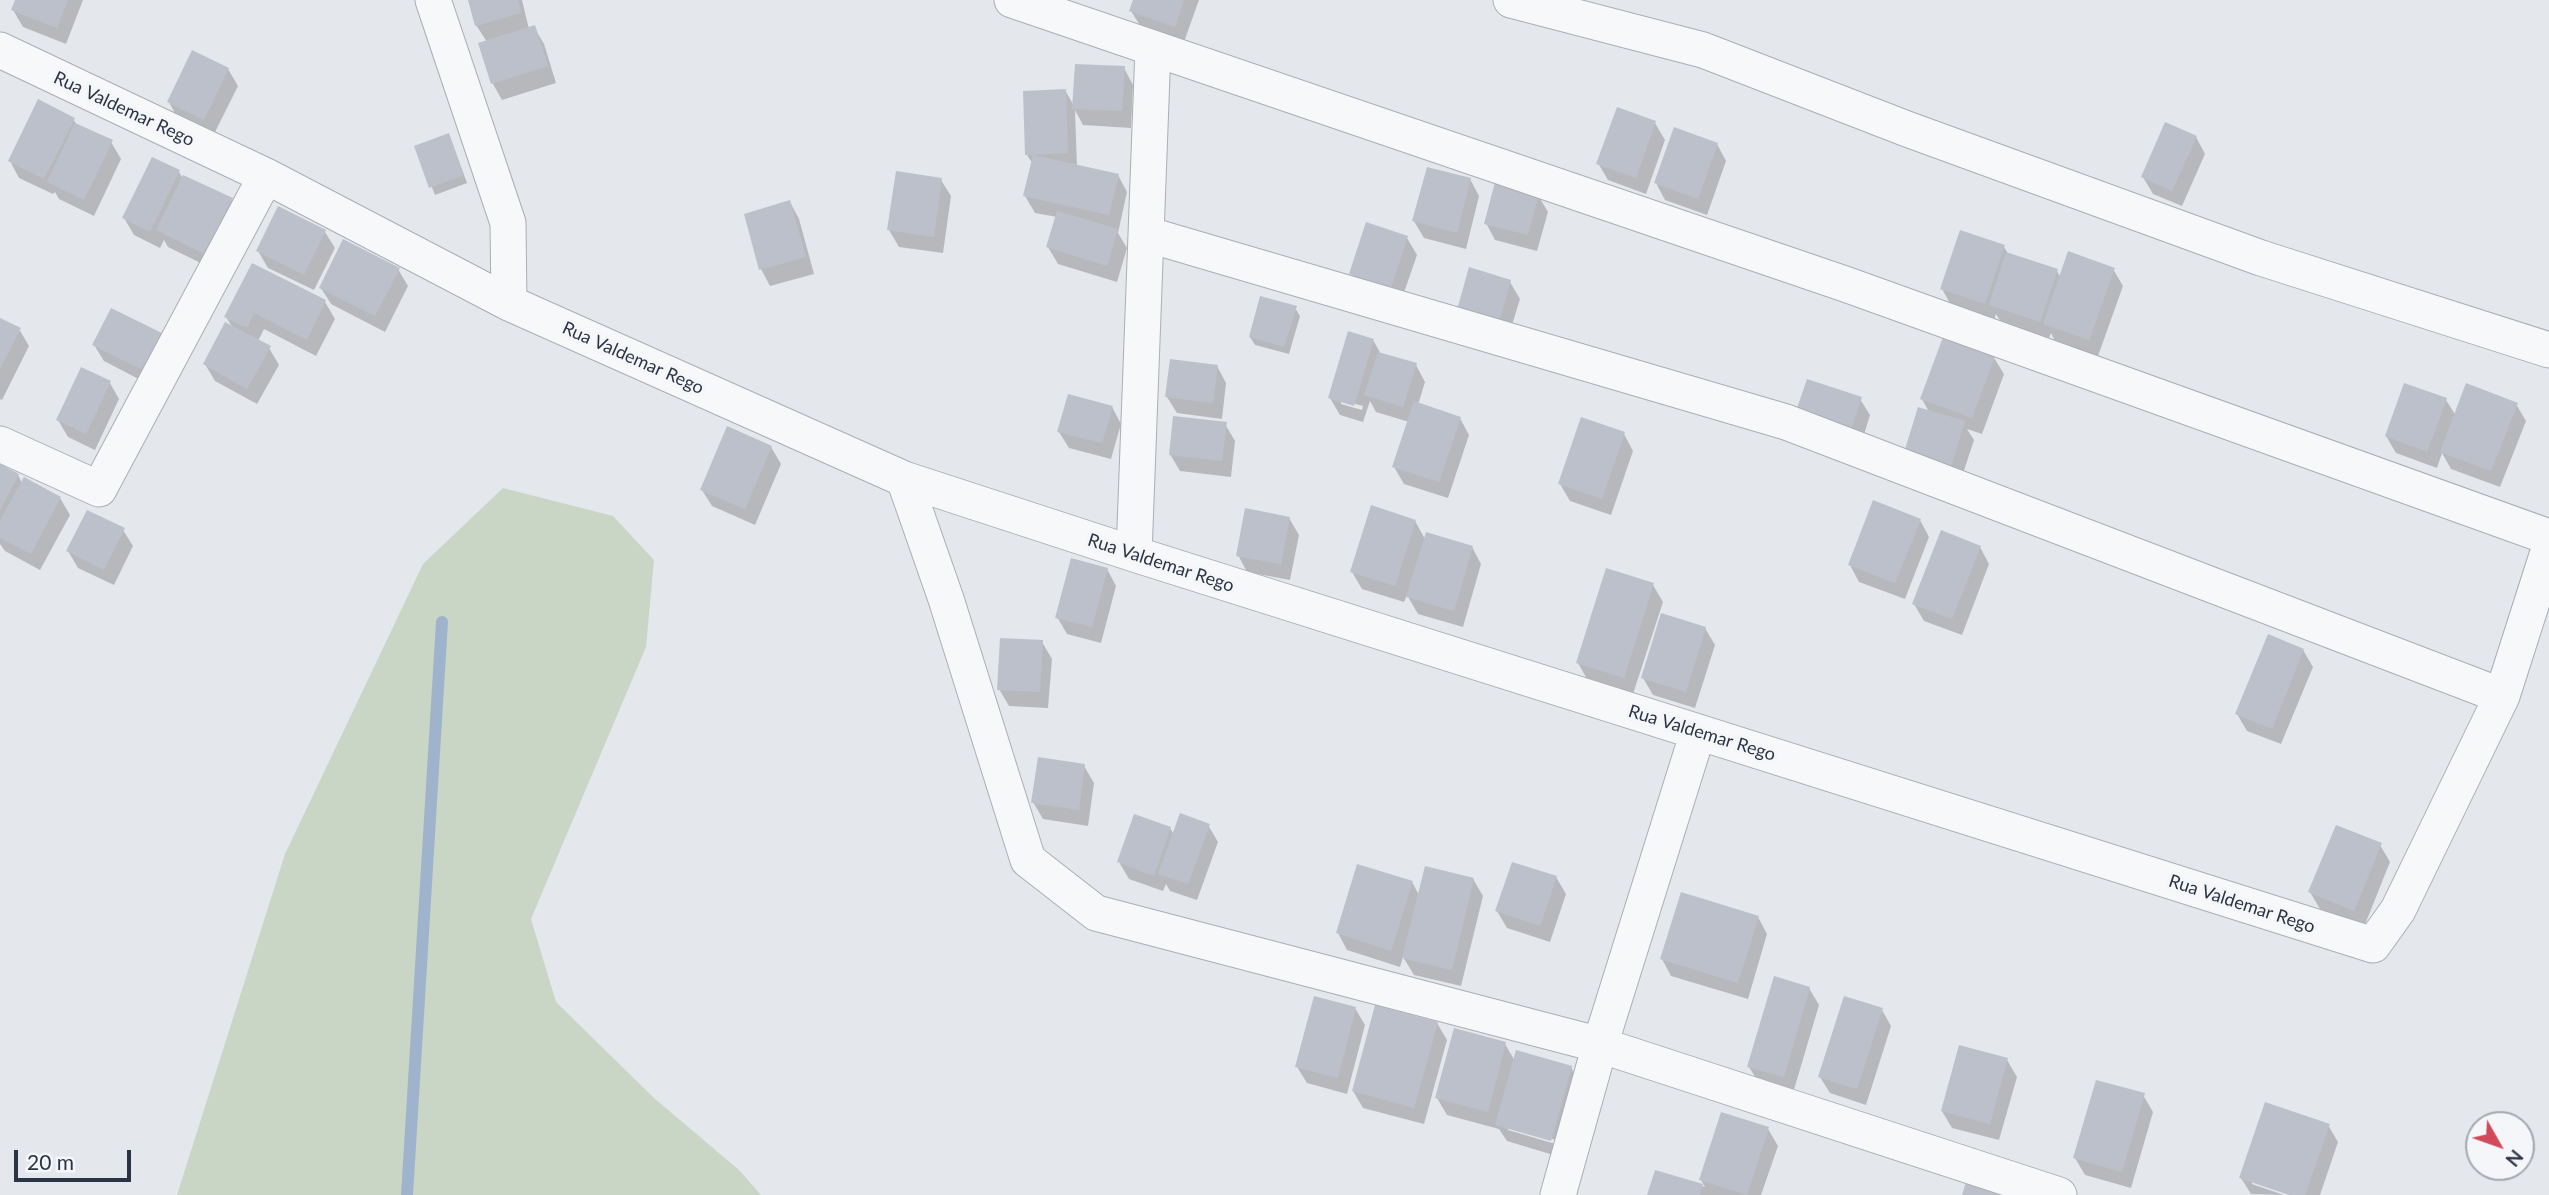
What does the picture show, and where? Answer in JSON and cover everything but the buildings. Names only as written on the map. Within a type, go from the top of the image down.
[{"type":"street","points":[[433,0],[508,223],[509,303]]},
{"type":"street","points":[[1012,0],[1845,284],[2549,537]]},
{"type":"street","points":[[1511,0],[1703,50],[1920,134],[2261,258],[2549,350]]},
{"type":"street","points":[[1134,554],[1153,48]]},
{"type":"street","name":"Rua Valdemar Rego","points":[[0,50],[266,176],[509,303],[904,479],[2373,945],[2398,910],[2502,696]]},
{"type":"street","points":[[0,444],[99,489],[266,176]]},
{"type":"street","points":[[1146,234],[1786,422],[2502,696],[2549,549]]},
{"type":"street","points":[[904,479],[946,599],[1028,860],[1096,913],[1600,1045],[2059,1195]]},
{"type":"street","points":[[1558,1195],[1600,1045],[1698,732]]},
{"type":"green space","points":[[503,488],[613,516],[654,560],[646,647],[531,919],[556,1002],[654,1098],[739,1170],[761,1195],[177,1195],[285,854],[423,564]]},
{"type":"waterway","points":[[407,1195],[442,622]]}]
